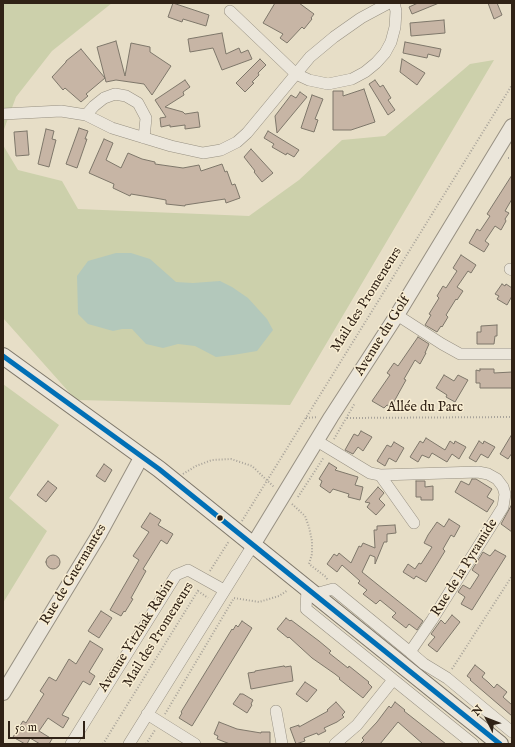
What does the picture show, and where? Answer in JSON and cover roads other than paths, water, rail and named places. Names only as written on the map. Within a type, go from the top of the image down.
[{"type":"main road","points":[[3,356],[142,456],[500,744]]},
{"type":"street","points":[[3,114],[61,111],[86,115],[112,128],[171,146],[203,153],[222,150],[237,142],[247,133],[310,57],[334,37],[361,18],[389,3]]},
{"type":"street","points":[[230,11],[296,74],[309,80],[328,84],[352,79],[365,72],[385,53],[391,42],[395,28],[396,11],[394,3]]},
{"type":"street","points":[[86,115],[104,98],[115,94],[126,96],[138,102],[146,118],[144,138]]},
{"type":"street","name":"Avenue du Golf","points":[[253,544],[397,315],[512,126]]},
{"type":"street","points":[[397,315],[460,354],[512,354]]},
{"type":"street","name":"Rue de la Pyramide","points":[[317,441],[370,473],[380,475],[478,472],[497,478],[504,487],[505,494],[503,506],[432,620],[410,652]]},
{"type":"street","name":"Rue de Guermantes","points":[[3,693],[100,533],[142,456]]},
{"type":"street","points":[[380,475],[414,523]]},
{"type":"street","points":[[129,744],[253,544]]},
{"type":"street","name":"Avenue Yitzhak Rabin","points":[[71,744],[176,574],[188,570],[224,590]]},
{"type":"street","points":[[473,744],[306,609],[307,588],[333,589],[424,664],[446,678],[512,732]]},
{"type":"street","points":[[334,744],[357,725],[393,680]]},
{"type":"street","points":[[276,711],[282,744]]},
{"type":"street","points":[[147,714],[195,744]]}]
